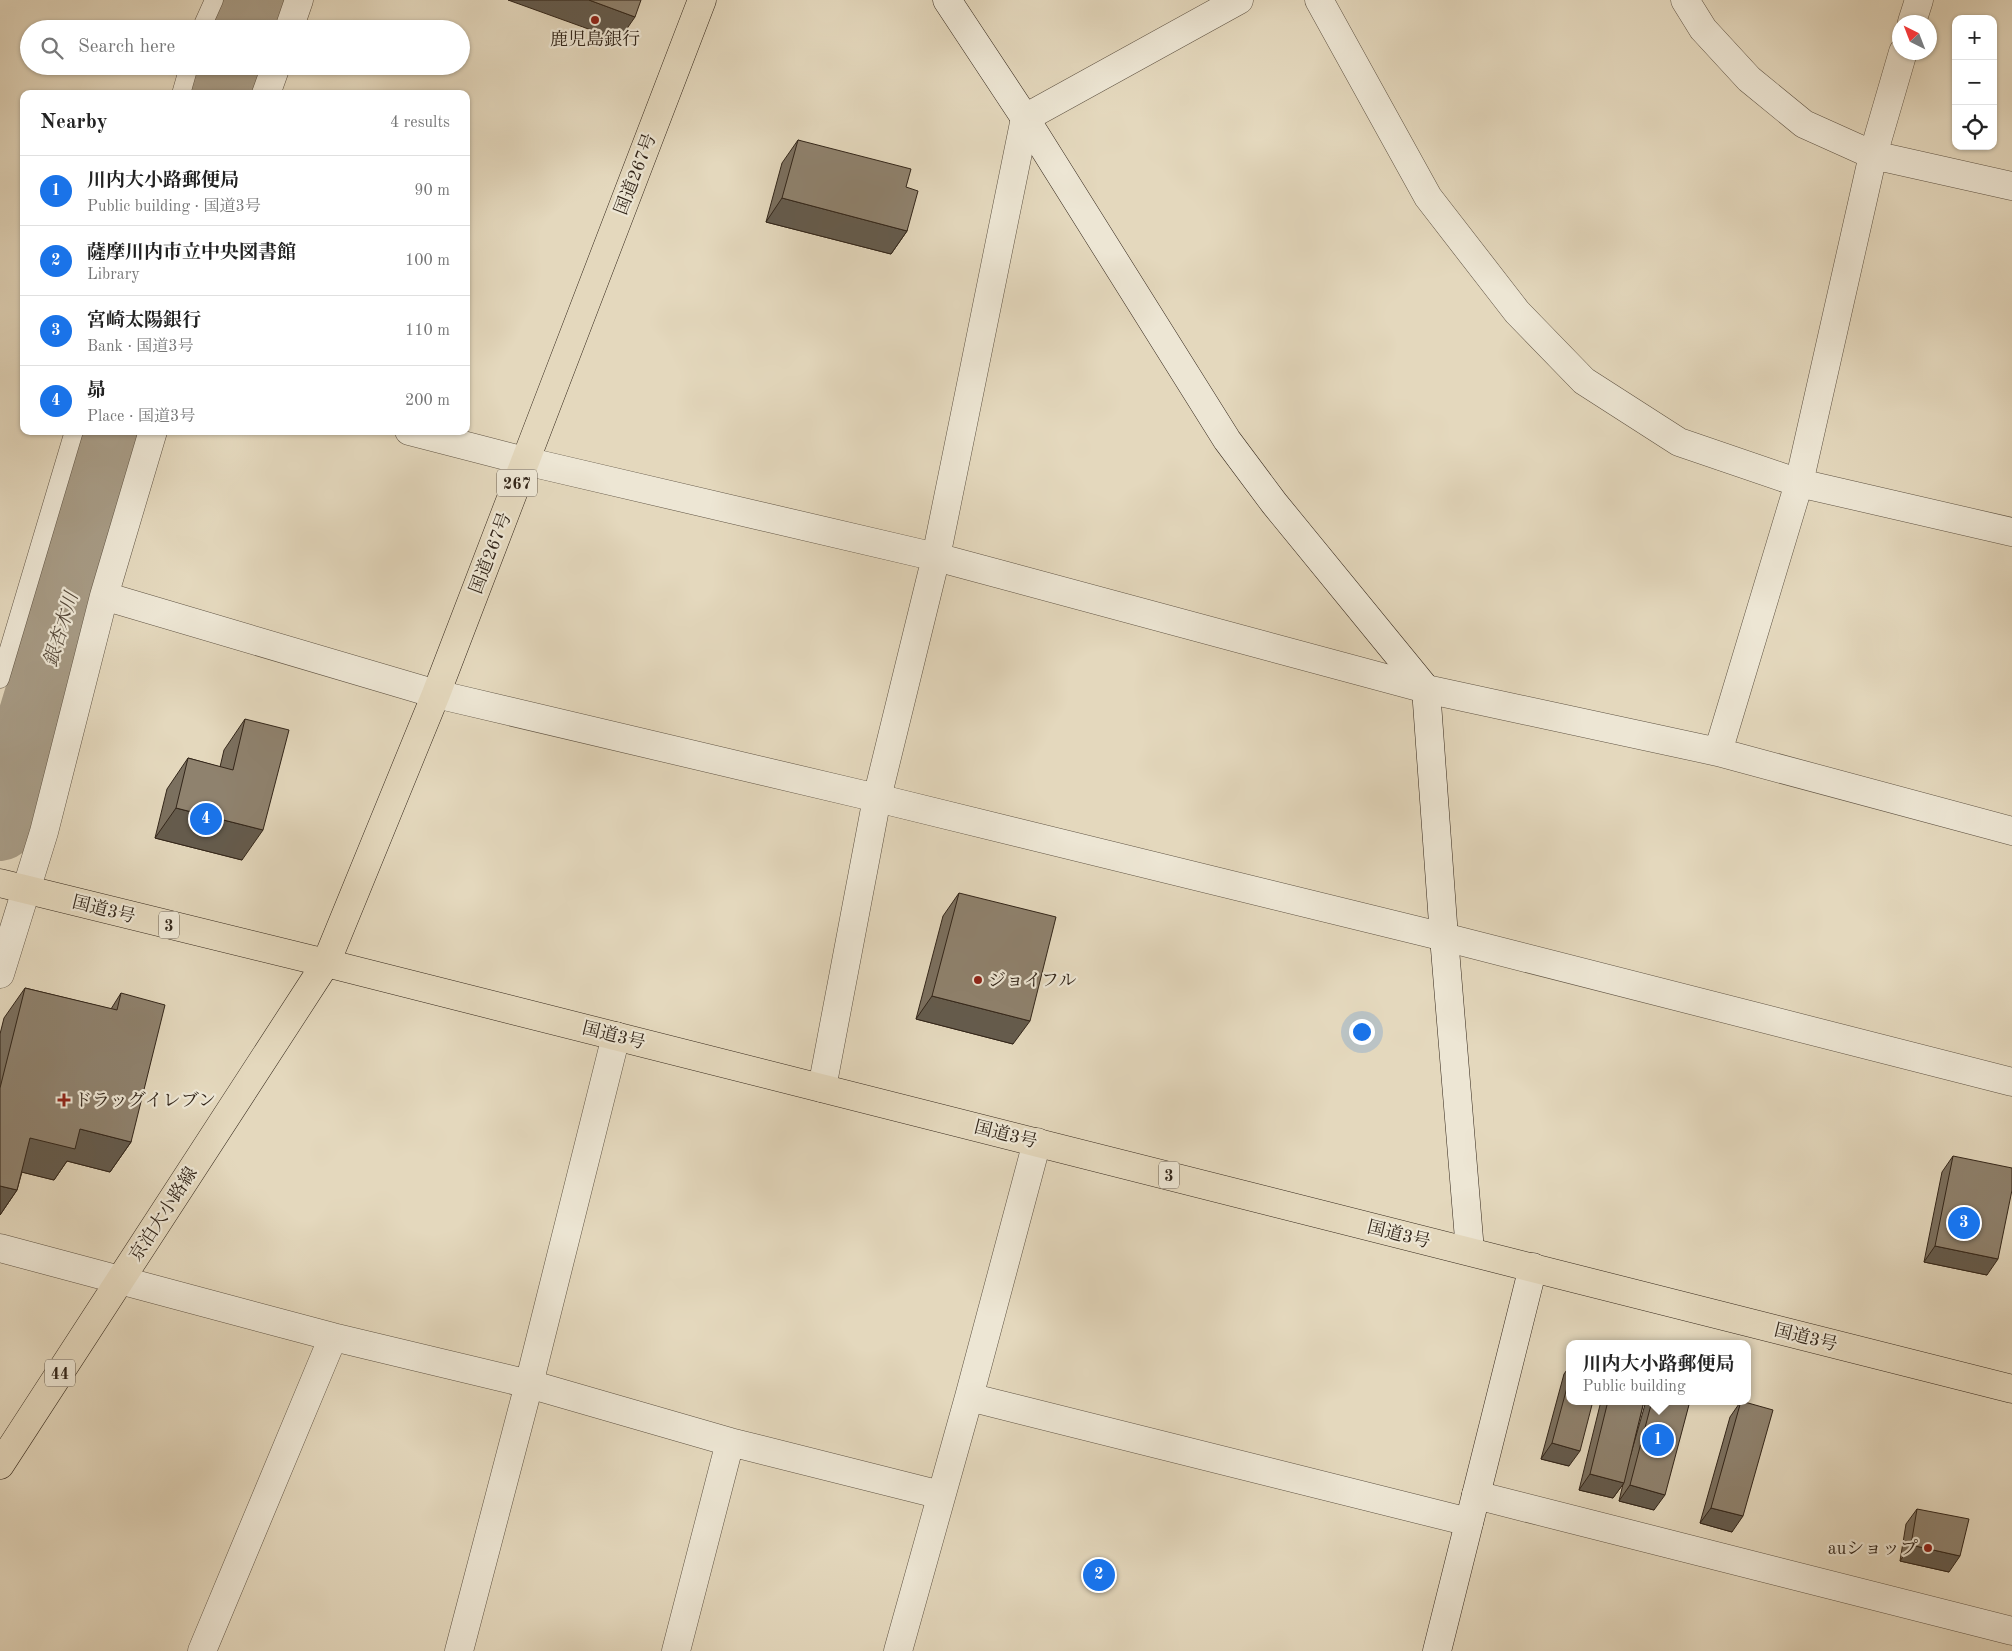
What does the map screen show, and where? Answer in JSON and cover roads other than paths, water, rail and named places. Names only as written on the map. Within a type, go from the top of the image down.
[{"type":"main road","name":"国道267号","points":[[326,963],[436,694],[702,0]]},
{"type":"main road","name":"国道3号","points":[[13,886],[326,963],[2012,1388]]},
{"type":"main road","name":"京泊大小路線","points":[[0,1465],[326,963]]},
{"type":"street","points":[[292,20],[299,0]]},
{"type":"street","points":[[946,0],[1025,118],[1227,440],[1274,503],[1426,689],[1470,1252]]},
{"type":"street","points":[[822,1088],[877,798],[936,557],[1025,118],[1239,0]]},
{"type":"street","points":[[1319,0],[1428,197],[1517,312],[1584,381],[1679,442],[1799,483],[2012,532]]},
{"type":"street","points":[[1685,0],[1703,29],[1749,79],[1804,124],[1873,155],[2012,186]]},
{"type":"street","points":[[1914,15],[1919,0]]},
{"type":"street","points":[[1718,752],[1799,483],[1873,155],[1901,60]]},
{"type":"street","points":[[267,90],[273,75]]},
{"type":"street","points":[[0,974],[13,886],[44,832],[104,596],[152,435]]},
{"type":"street","points":[[425,435],[526,461],[936,557],[1426,689],[1718,752],[2012,831]]},
{"type":"street","points":[[104,596],[436,694],[877,798],[1444,937],[2012,1082]]},
{"type":"street","points":[[459,1651],[529,1384],[616,1036]]},
{"type":"street","points":[[898,1651],[970,1397],[1037,1142]]},
{"type":"street","points":[[0,1248],[333,1337],[529,1384],[730,1442],[941,1495]]},
{"type":"street","points":[[1437,1651],[1533,1267]]},
{"type":"street","points":[[202,1651],[333,1337]]},
{"type":"street","points":[[970,1397],[1469,1522]]},
{"type":"street","points":[[676,1651],[730,1442]]},
{"type":"street","points":[[1476,1495],[2012,1631]]},
{"type":"lane","points":[[205,20],[214,0]]},
{"type":"lane","points":[[181,90],[186,75]]},
{"type":"lane","points":[[0,679],[73,435]]},
{"type":"waterway","name":"銀杏木川","points":[[245,20],[251,0]]},
{"type":"waterway","name":"銀杏木川","points":[[223,90],[227,75]]},
{"type":"waterway","name":"銀杏木川","points":[[0,826],[119,435]]},
{"type":"place","name":"鹿児島銀行","points":[[595,20]]},
{"type":"place","name":"昴","points":[[206,819]]},
{"type":"place","name":"ジョイフル","points":[[978,980]]},
{"type":"place","name":"ドラッグイレブン","points":[[64,1100]]},
{"type":"place","name":"宮崎太陽銀行","points":[[1964,1223]]},
{"type":"place","name":"川内大小路郵便局","points":[[1658,1440]]},
{"type":"place","name":"auショップ","points":[[1928,1548]]},
{"type":"place","name":"薩摩川内市立中央図書館","points":[[1099,1575]]}]
